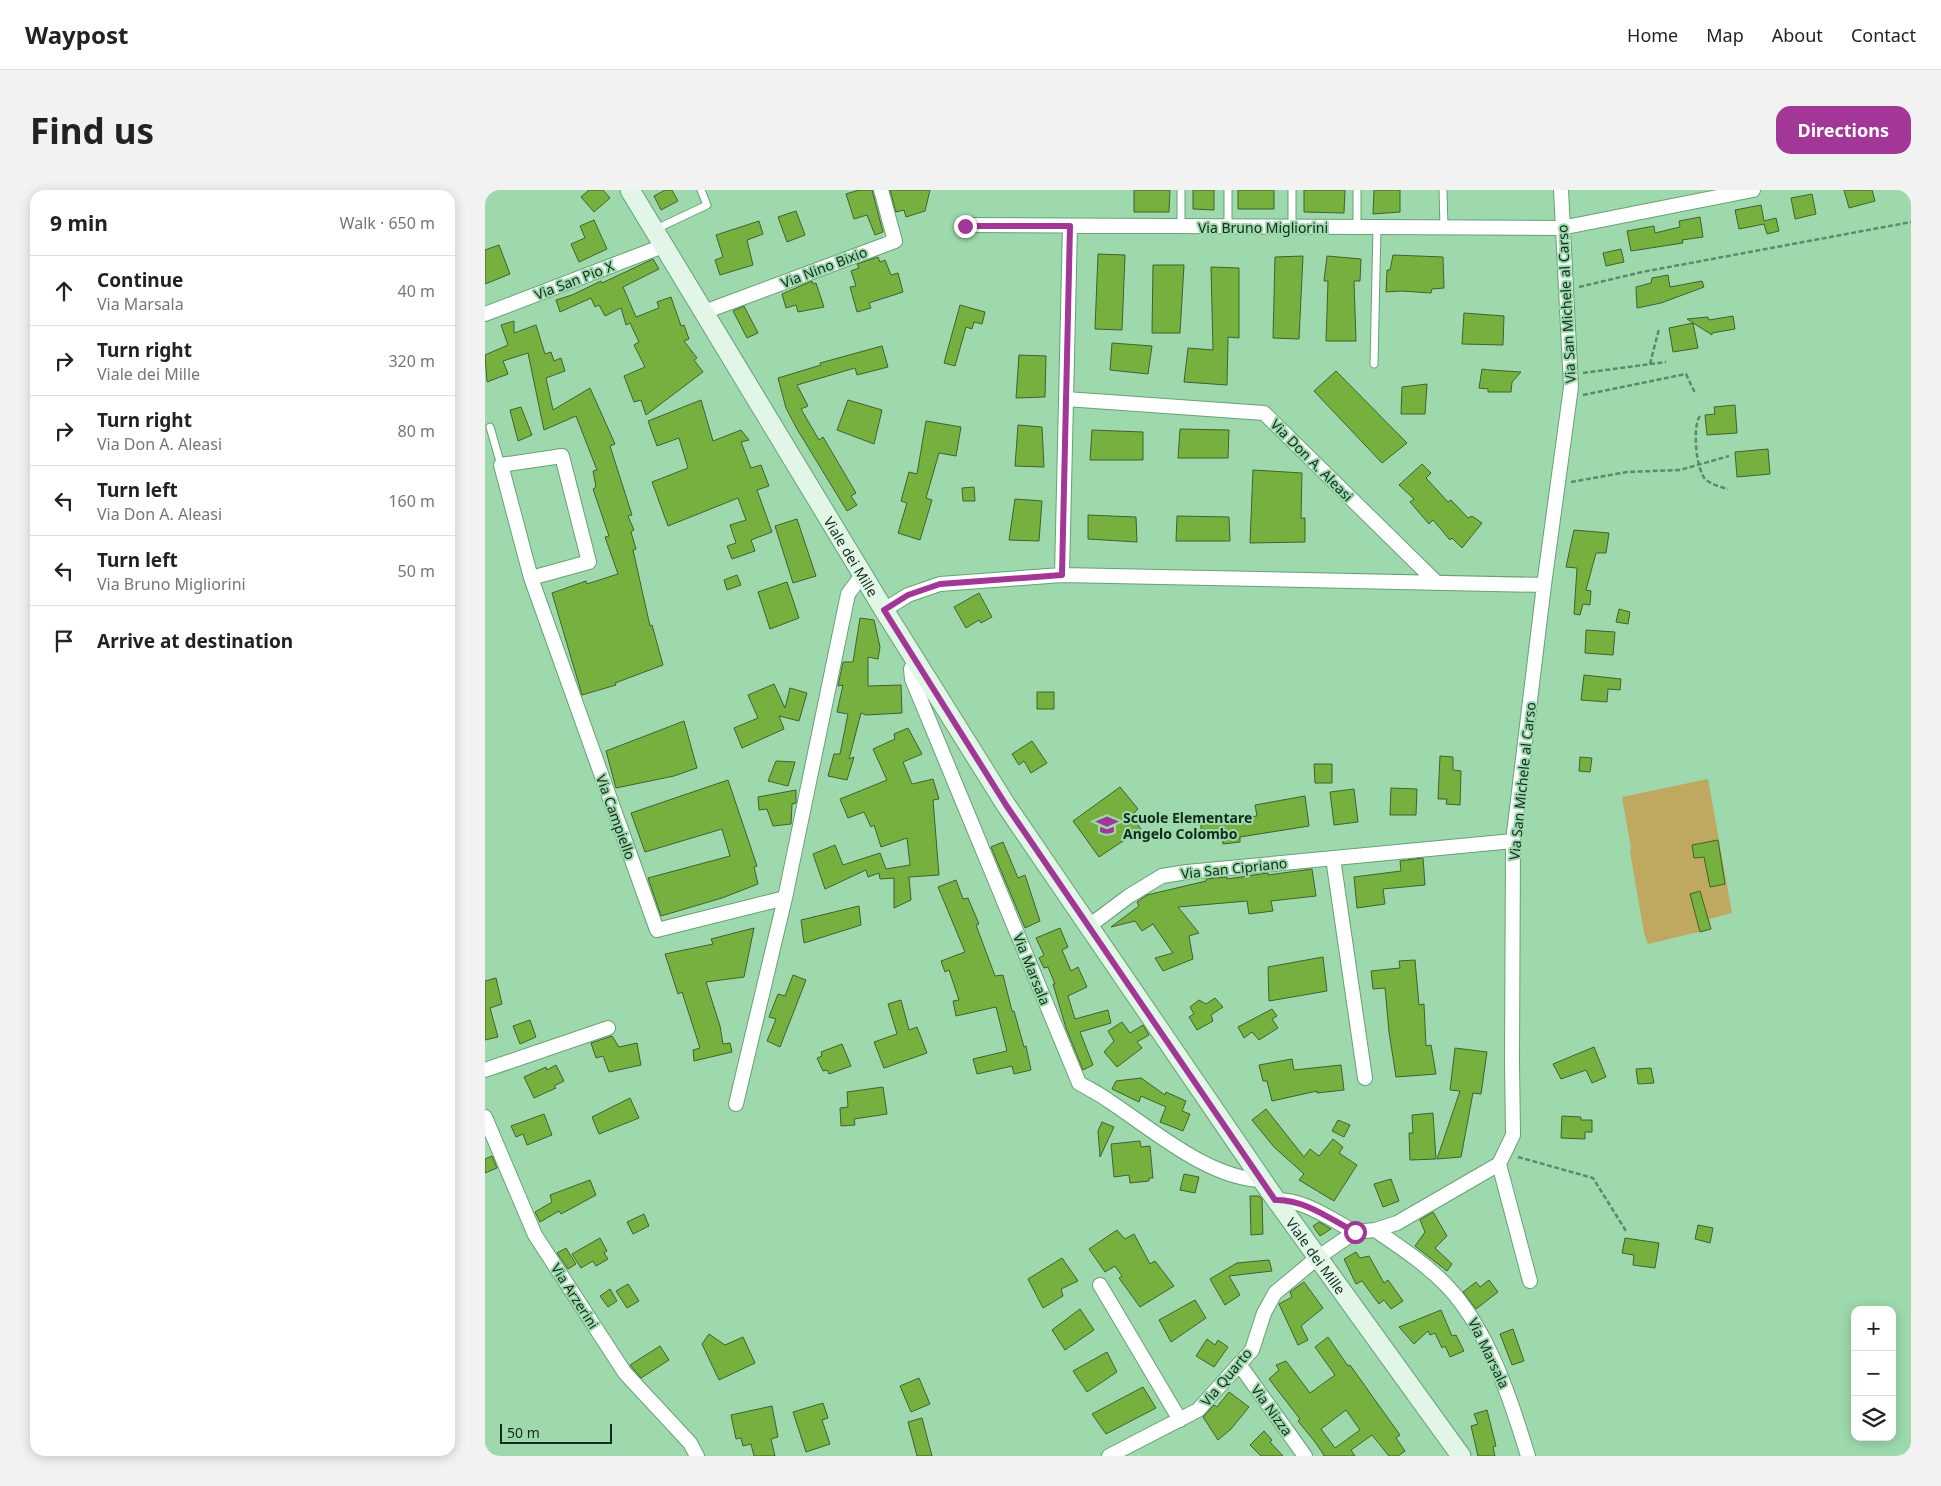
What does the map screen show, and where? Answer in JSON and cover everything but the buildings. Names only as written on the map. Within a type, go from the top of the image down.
[{"type":"main road","name":"Viale dei Mille","points":[[634,193],[703,312],[884,610],[1006,805],[1275,1200],[1461,1456]]},
{"type":"street","name":"Via Nino Bixio","points":[[703,312],[895,241],[881,190]]},
{"type":"street","name":"Via San Michele al Carso","points":[[1501,1159],[1513,1135],[1513,841],[1569,398],[1570,374],[1561,228],[1561,190]]},
{"type":"street","name":"Via Bruno Migliorini","points":[[965,226],[1561,228],[1753,190]]},
{"type":"street","points":[[1062,575],[1070,226]]},
{"type":"street","name":"Via San Pio X","points":[[485,314],[659,238]]},
{"type":"street","name":"Via Don A. Aleasi","points":[[1066,399],[1264,413],[1437,583]]},
{"type":"street","points":[[501,465],[562,456],[589,562],[531,578]]},
{"type":"street","name":"Via Campiello","points":[[501,465],[531,578],[657,930],[785,898]]},
{"type":"street","points":[[736,1104],[785,898],[847,594],[863,574]]},
{"type":"street","points":[[884,610],[908,595],[940,584],[1062,575],[1544,585]]},
{"type":"street","name":"Via Marsala","points":[[915,660],[911,669],[912,679],[1079,1083],[1108,1100],[1187,1154],[1234,1176],[1250,1180],[1262,1180]]},
{"type":"street","name":"Via San Cipriano","points":[[1089,926],[1129,896],[1163,876],[1187,872],[1513,841]]},
{"type":"street","points":[[1333,858],[1365,1078]]},
{"type":"street","points":[[485,1070],[609,1028]]},
{"type":"street","name":"Via Arzerini","points":[[485,1117],[535,1235],[625,1373],[690,1443],[697,1456]]},
{"type":"street","points":[[1317,1258],[1355,1232],[1375,1230],[1397,1223],[1501,1159],[1531,1281]]},
{"type":"street","points":[[1275,1200],[1288,1199],[1304,1205],[1355,1232]]},
{"type":"street","name":"Via Marsala","points":[[1375,1230],[1413,1257],[1447,1286],[1472,1317],[1511,1398],[1528,1456]]},
{"type":"street","name":"Via Quarto","points":[[1109,1456],[1198,1410],[1251,1350],[1264,1313],[1275,1293],[1317,1258]]},
{"type":"street","points":[[1100,1284],[1180,1420]]},
{"type":"street","name":"Via Nizza","points":[[1239,1364],[1305,1456]]},
{"type":"lane","points":[[659,238],[707,205],[701,190]]},
{"type":"lane","points":[[1181,190],[1181,227]]},
{"type":"lane","points":[[1228,190],[1228,227]]},
{"type":"lane","points":[[1292,190],[1292,227]]},
{"type":"lane","points":[[1357,190],[1357,227]]},
{"type":"lane","points":[[1443,190],[1444,228]]},
{"type":"lane","points":[[1374,364],[1377,227]]},
{"type":"lane","points":[[490,427],[501,465]]},
{"type":"path","points":[[1565,290],[1642,272],[1911,222]]},
{"type":"path","points":[[1649,364],[1659,329]]},
{"type":"path","points":[[1570,374],[1665,362]]},
{"type":"path","points":[[1569,398],[1686,374],[1695,393]]},
{"type":"path","points":[[1699,416],[1696,420],[1699,464],[1705,479],[1728,489]]},
{"type":"path","points":[[1558,485],[1627,472],[1680,470],[1729,456]]},
{"type":"path","points":[[1501,1159],[1593,1178],[1626,1231]]},
{"type":"shaded area","points":[[1708,779],[1732,913],[1709,919],[1711,929],[1648,944],[1644,933],[1622,797]]},
{"type":"place","name":"Scuole Elementare Angelo Colombo","points":[[1107,825]]},
{"type":"route","points":[[965,226],[1070,226],[1062,575],[940,584],[908,595],[884,610],[1006,805],[1275,1200],[1288,1199],[1304,1205],[1355,1232]]}]
